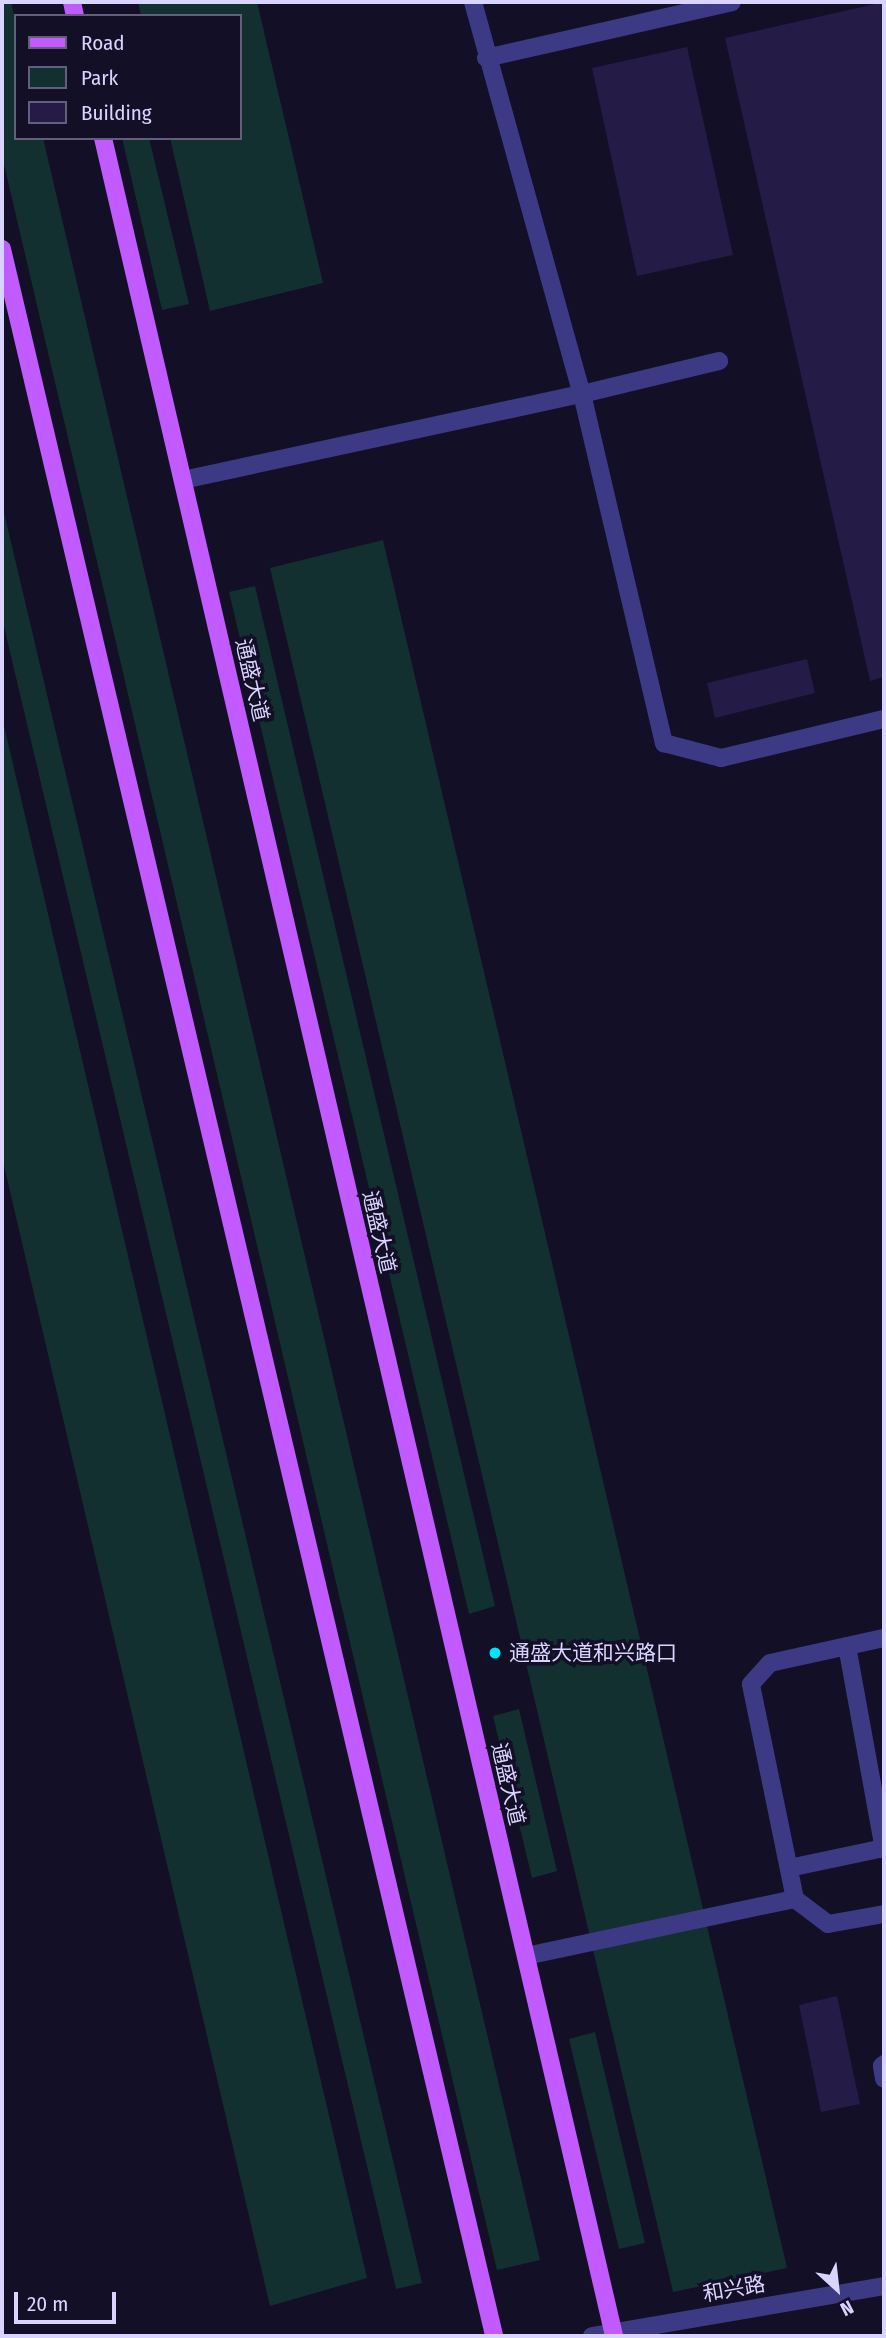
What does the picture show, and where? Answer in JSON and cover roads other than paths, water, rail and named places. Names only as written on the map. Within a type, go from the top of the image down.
[{"type":"main road","name":"通盛大道","points":[[103,140],[614,2335]]},
{"type":"main road","points":[[2,249],[494,2336]]},
{"type":"street","points":[[472,2],[582,394],[664,743],[721,758],[884,719]]},
{"type":"street","points":[[486,58],[732,2]]},
{"type":"street","points":[[183,480],[582,394],[719,361]]},
{"type":"street","points":[[884,1638],[770,1663],[751,1684],[795,1899],[828,1924],[884,1914]]},
{"type":"street","points":[[789,1868],[884,1849],[846,1646]]},
{"type":"street","points":[[526,1956],[795,1899]]},
{"type":"street","points":[[884,2064],[881,2066],[884,2079]]},
{"type":"street","name":"和兴路","points":[[592,2336],[614,2335],[884,2286]]},
{"type":"place","name":"通盛大道和兴路口","points":[[495,1653]]}]
